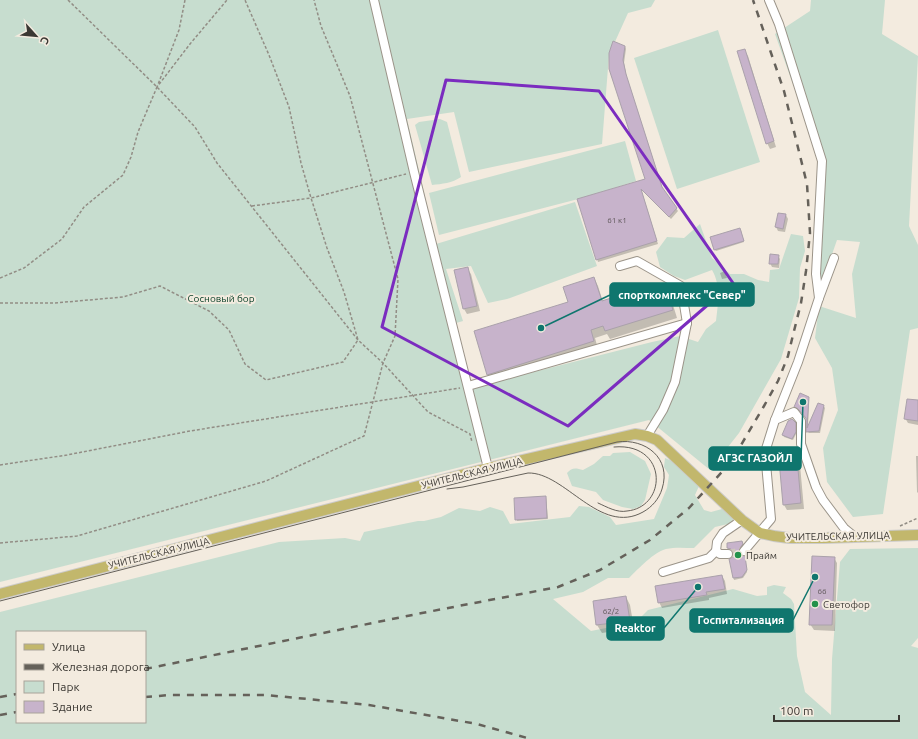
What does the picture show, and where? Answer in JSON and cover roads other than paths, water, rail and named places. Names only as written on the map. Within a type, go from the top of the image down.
[{"type":"main road","name":"УЧИТЕЛЬСКАЯ УЛИЦА","points":[[0,594],[488,468],[636,434],[657,440],[665,446],[742,520],[760,533],[789,538],[918,535]]},
{"type":"lane","points":[[374,0],[414,172],[488,468]]},
{"type":"lane","points":[[769,0],[779,24],[822,161],[816,274],[818,298]]},
{"type":"lane","points":[[744,552],[771,519],[765,452],[774,420],[798,362],[818,298],[834,258]]},
{"type":"lane","points":[[620,266],[637,261],[681,286],[687,323],[675,382],[663,410],[647,436]]},
{"type":"lane","points":[[468,386],[687,323]]},
{"type":"lane","points":[[774,420],[794,412],[801,422],[801,444],[816,487],[823,500],[844,528],[855,537]]},
{"type":"lane","points":[[663,572],[709,558],[716,552],[717,542],[723,533],[742,520]]},
{"type":"lane","points":[[716,552],[720,554],[728,554]]},
{"type":"tunnel","points":[[728,554],[744,551]]},
{"type":"tram line","points":[[0,601],[617,442],[637,443],[654,452],[660,459],[664,478],[661,493],[652,505],[643,512],[627,517],[612,516],[597,510],[556,482],[542,475],[528,473],[447,489]]},
{"type":"tram line","points":[[598,503],[608,508],[627,511],[640,507],[650,499],[655,488],[656,476],[653,464],[645,454],[632,448],[614,447]]},
{"type":"railway","points":[[146,669],[558,587],[600,570],[650,540],[689,508],[731,462],[778,381],[788,356],[801,303],[810,233],[807,184],[784,91],[753,0]]},
{"type":"railway","points":[[0,697],[16,694]]},
{"type":"railway","points":[[146,697],[170,695],[266,695],[369,705],[477,724],[531,739]]},
{"type":"railway","points":[[0,715],[16,712]]},
{"type":"place","name":"спорткомплекс \"Север\"","points":[[541,328]]},
{"type":"place","name":"АГЗС ГАЗОЙЛ","points":[[803,402]]},
{"type":"place","name":"Прайм","points":[[738,555]]},
{"type":"place","name":"Госпитализация","points":[[815,577]]},
{"type":"place","name":"Reaktor","points":[[698,587]]},
{"type":"place","name":"Светофор","points":[[815,604]]},
{"type":"park label","name":"Сосновый бор","points":[[221,298]]}]
